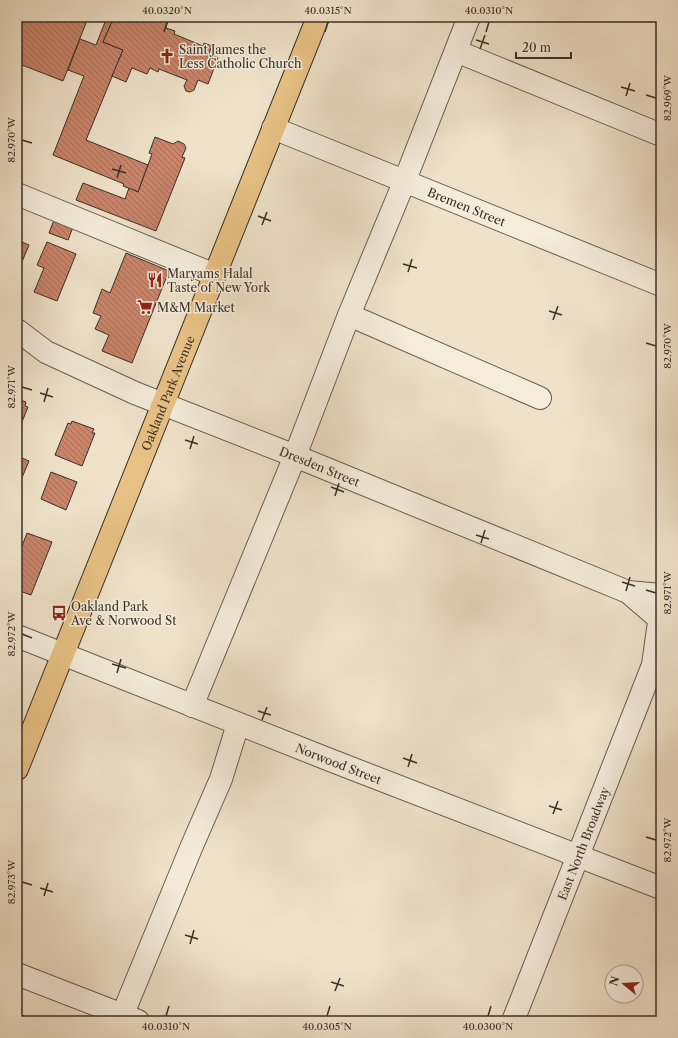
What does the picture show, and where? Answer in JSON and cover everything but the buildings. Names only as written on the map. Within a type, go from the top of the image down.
[{"type":"main road","name":"Oakland Park Avenue","points":[[17,769],[318,17]]},
{"type":"street","points":[[192,706],[295,456],[349,315],[469,17]]},
{"type":"street","points":[[456,51],[661,136]]},
{"type":"street","name":"Bremen Street","points":[[273,128],[661,285]]},
{"type":"street","points":[[17,194],[215,275]]},
{"type":"street","points":[[349,315],[540,398]]},
{"type":"street","name":"Dresden Street","points":[[17,330],[46,352],[135,393],[295,456],[628,592],[660,616]]},
{"type":"street","name":"Dresden Street","points":[[628,592],[661,595]]},
{"type":"street","name":"East North Broadway","points":[[513,1021],[657,660],[660,616]]},
{"type":"street","name":"Norwood Street","points":[[17,636],[192,706],[661,888]]},
{"type":"street","points":[[17,974],[127,1019],[191,848],[221,779],[238,724]]},
{"type":"place","name":"Saint James the Less Catholic Church","points":[[167,56]]},
{"type":"place","name":"Maryams Halal Taste of New York","points":[[155,280]]},
{"type":"place","name":"M&M Market","points":[[145,307]]},
{"type":"place","name":"Oakland Park Ave & Norwood St","points":[[59,613]]}]
